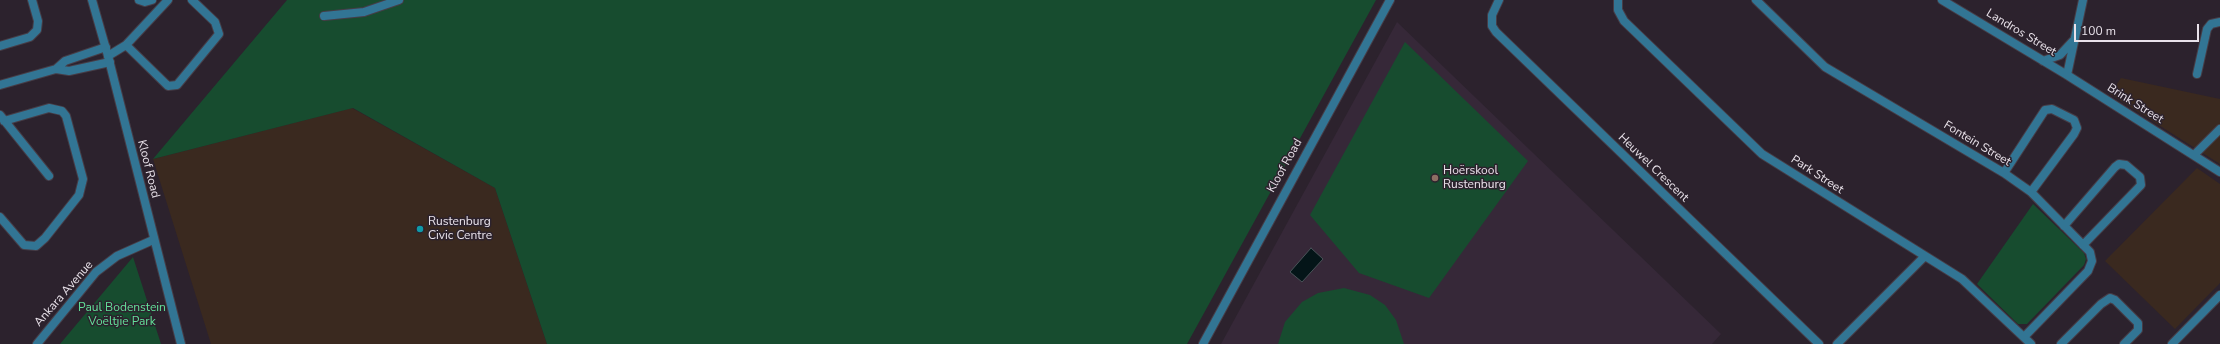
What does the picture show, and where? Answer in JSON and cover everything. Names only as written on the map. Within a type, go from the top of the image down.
[{"type":"street","points":[[0,46],[30,37],[37,30],[38,21],[32,0]]},
{"type":"street","name":"Kloof Road","points":[[92,0],[109,59],[153,240],[181,344]]},
{"type":"street","points":[[139,0],[146,2],[152,0]]},
{"type":"street","points":[[56,69],[69,72],[109,59],[126,45],[168,0]]},
{"type":"street","points":[[126,45],[164,83],[172,86],[177,85],[219,34],[215,22],[192,0]]},
{"type":"street","points":[[324,16],[364,12],[399,0]]},
{"type":"street","name":"Kloof Road","points":[[1203,344],[1390,0]]},
{"type":"street","name":"Heuwel Crescent","points":[[1499,0],[1492,15],[1492,26],[1496,32],[1819,344]]},
{"type":"street","name":"Park Street","points":[[1618,0],[1618,10],[1624,21],[1762,154],[1924,257],[1962,279],[2031,344]]},
{"type":"street","name":"Fontein Street","points":[[1756,0],[1825,67],[2004,173],[2031,192],[2083,245],[2092,257],[2088,271],[2024,337]]},
{"type":"street","name":"Landros Street","points":[[1942,0],[2067,75]]},
{"type":"street","points":[[2067,75],[2083,0]]},
{"type":"street","points":[[2197,74],[2207,29],[2210,24],[2220,22]]},
{"type":"street","points":[[2043,60],[2060,55],[2074,40]]},
{"type":"street","points":[[0,84],[56,69],[66,61],[106,48]]},
{"type":"street","name":"Brink Street","points":[[2067,75],[2220,172]]},
{"type":"street","points":[[0,217],[24,245],[36,246],[45,238],[79,195],[83,179],[66,116],[62,111],[49,108],[2,118],[49,176]]},
{"type":"street","points":[[2004,173],[2046,110],[2052,109],[2074,120],[2077,128],[2074,134],[2031,192]]},
{"type":"street","points":[[2194,155],[2220,129]]},
{"type":"street","points":[[2064,226],[2115,166],[2119,164],[2126,165],[2140,177],[2141,185],[2083,245]]},
{"type":"street","name":"Ankara Avenue","points":[[37,344],[96,272],[117,256],[153,240]]},
{"type":"street","points":[[1837,344],[1924,257]]},
{"type":"street","points":[[2172,344],[2220,295]]},
{"type":"street","points":[[2061,344],[2101,304],[2110,298],[2115,300],[2138,323],[2138,330],[2124,344]]},
{"type":"shaded area","name":"Hoërskool Rustenburg","points":[[1397,22],[1721,334],[1712,344],[1221,344]]},
{"type":"shaded area","points":[[2121,78],[2220,99],[2220,164],[2110,94]]},
{"type":"shaded area","name":"Rustenburg Civic Centre","points":[[352,108],[495,188],[547,344],[211,344],[153,159]]},
{"type":"shaded area","points":[[2197,168],[2220,184],[2220,283],[2175,329],[2105,261]]},
{"type":"shaded area","points":[[1311,248],[1323,259],[1302,282],[1290,272]]},
{"type":"green space","points":[[287,0],[1376,0],[1187,344],[547,344],[495,188],[353,108],[153,159]]},
{"type":"green space","points":[[1405,42],[1528,161],[1429,298],[1359,273],[1310,215]]},
{"type":"green space","points":[[2033,204],[2084,253],[2086,259],[2084,265],[2027,324],[2018,324],[1977,284]]},
{"type":"green space","name":"Paul Bodenstein Voëltjie Park","points":[[133,257],[161,344],[60,344]]},
{"type":"green space","points":[[1344,288],[1370,295],[1385,305],[1396,320],[1404,344],[1278,344],[1285,322],[1302,302],[1318,293]]},
{"type":"place","name":"Hoërskool Rustenburg","points":[[1435,178]]},
{"type":"place","name":"Rustenburg Civic Centre","points":[[420,229]]}]
